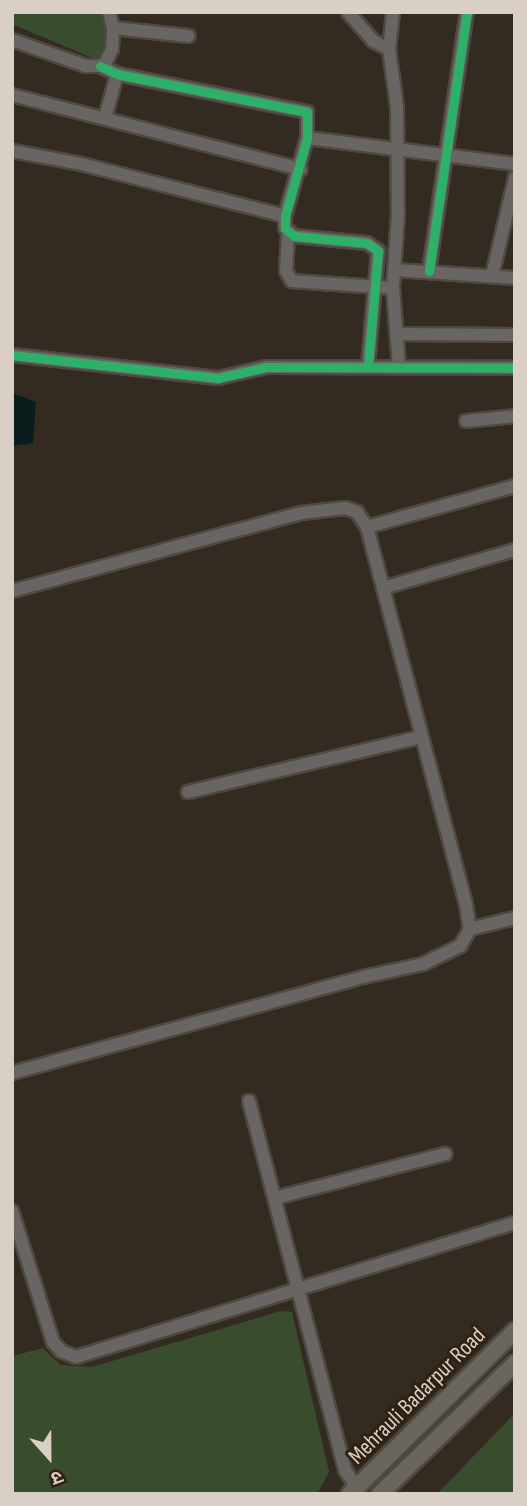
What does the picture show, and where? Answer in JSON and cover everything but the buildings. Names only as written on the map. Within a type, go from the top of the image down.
[{"type":"main road","name":"Mehrauli Badarpur Road","points":[[357,1492],[515,1331]]},
{"type":"main road","name":"Mehrauli Badarpur Road","points":[[380,1494],[515,1363]]},
{"type":"street","points":[[100,66],[106,62],[112,48],[113,28],[108,12]]},
{"type":"street","points":[[348,12],[373,41],[389,49]]},
{"type":"street","points":[[393,12],[389,49],[397,107],[396,248],[393,288],[399,366]]},
{"type":"street","points":[[429,271],[467,12]]},
{"type":"street","points":[[113,28],[189,36]]},
{"type":"street","points":[[12,40],[86,66],[100,66],[117,74],[305,111],[309,118],[307,138],[301,169],[285,216],[288,234],[286,271],[292,281],[375,284],[393,288]]},
{"type":"street","points":[[105,118],[117,74]]},
{"type":"street","points":[[12,95],[301,169]]},
{"type":"street","points":[[307,138],[515,164]]},
{"type":"street","points":[[12,151],[77,163],[285,216]]},
{"type":"street","points":[[492,276],[515,178]]},
{"type":"street","points":[[288,234],[396,248]]},
{"type":"street","points":[[368,366],[379,257],[374,246]]},
{"type":"street","points":[[395,270],[515,278]]},
{"type":"street","points":[[398,334],[515,335]]},
{"type":"street","points":[[12,355],[218,378],[266,367],[515,368]]},
{"type":"street","points":[[466,421],[515,416]]},
{"type":"street","points":[[367,527],[515,486]]},
{"type":"street","points":[[12,592],[301,513],[345,508],[357,512],[367,527],[470,929],[460,946],[423,964],[350,980],[12,1073]]},
{"type":"street","points":[[383,588],[515,550]]},
{"type":"street","points":[[188,792],[420,737]]},
{"type":"street","points":[[470,929],[515,918]]},
{"type":"street","points":[[250,1101],[345,1470],[357,1492]]},
{"type":"street","points":[[275,1198],[445,1154]]},
{"type":"street","points":[[12,1211],[53,1342],[61,1351],[76,1357],[515,1223]]},
{"type":"green space","points":[[12,12],[102,12],[108,31],[104,63],[12,24]]},
{"type":"green space","points":[[281,1311],[292,1312],[329,1472],[317,1494],[12,1494],[12,1356],[43,1348],[61,1365],[92,1367]]},
{"type":"green space","points":[[515,1413],[515,1494],[437,1494]]},
{"type":"shaded area","points":[[12,393],[36,402],[33,443],[12,446]]},
{"type":"cycle path","points":[[429,271],[467,12]]},
{"type":"cycle path","points":[[100,66],[117,74],[307,112],[307,138],[285,216],[285,228],[294,236],[367,243],[378,251],[368,366]]},
{"type":"cycle path","points":[[12,355],[218,378],[266,367],[515,368]]}]
